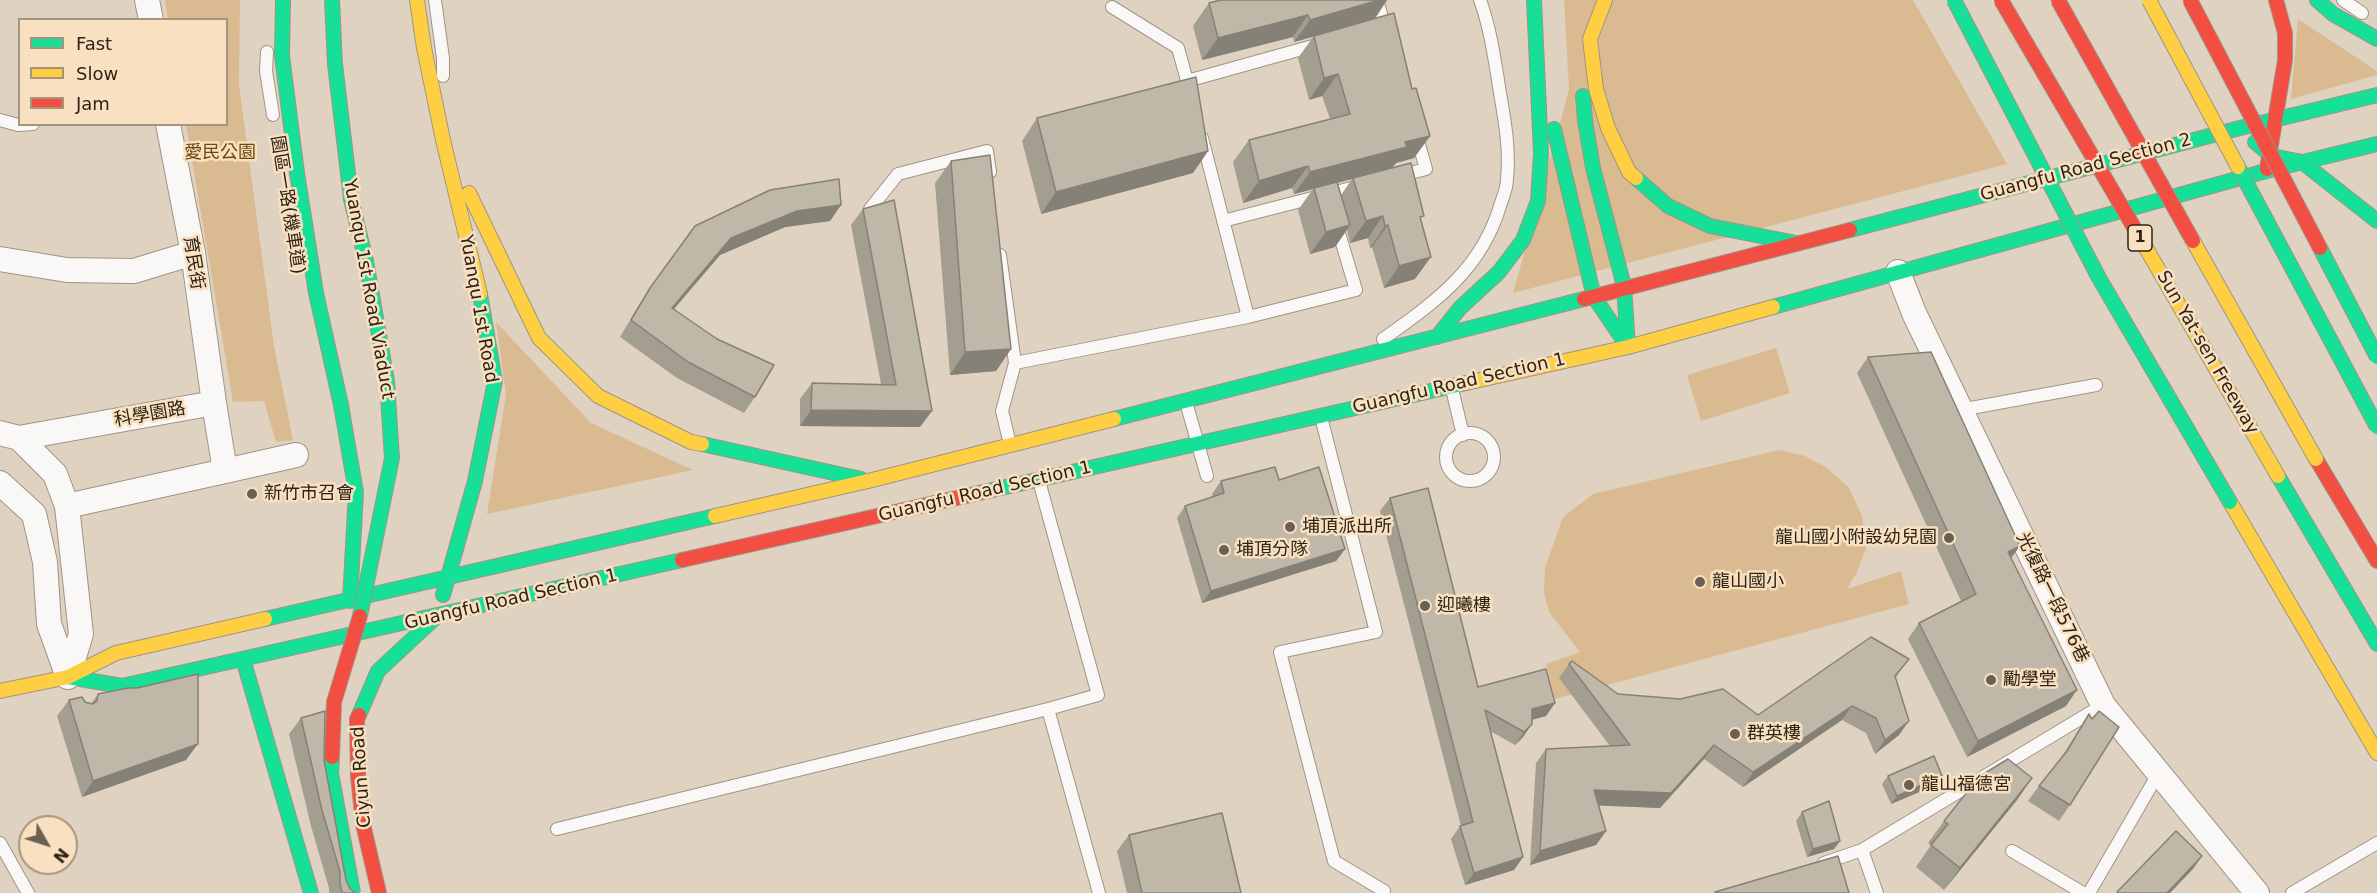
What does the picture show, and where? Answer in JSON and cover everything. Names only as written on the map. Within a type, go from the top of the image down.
[{"type":"main road","points":[[284,0],[282,56],[297,173],[316,293],[341,405],[356,492],[350,601]]},
{"type":"main road","name":"Yuanqu 1st Road Viaduct","points":[[332,0],[335,64],[350,188],[387,381],[392,458],[363,605],[334,702],[331,773],[353,893]]},
{"type":"main road","name":"Yuanqu 1st Road","points":[[417,0],[424,48],[443,140],[478,285],[495,381],[475,482],[437,617]]},
{"type":"main road","points":[[1605,0],[1590,39],[1582,81],[1583,118],[1597,185],[1625,289],[1628,346]]},
{"type":"main road","points":[[1954,0],[2099,278],[2377,753]]},
{"type":"main road","name":"Sun Yat-sen Freeway","points":[[2001,0],[2377,645]]},
{"type":"main road","points":[[2058,0],[2316,459],[2377,561]]},
{"type":"main road","points":[[2149,0],[2377,427]]},
{"type":"main road","points":[[2190,0],[2377,357]]},
{"type":"main road","points":[[2266,171],[2272,156],[2274,120],[2284,77],[2288,42],[2276,0]]},
{"type":"main road","points":[[2317,0],[2332,14],[2377,39]]},
{"type":"main road","points":[[1534,6],[1557,148],[1594,297],[1628,346]]},
{"type":"main road","points":[[1437,337],[1460,308],[1499,272],[1523,240],[1538,201],[1541,153],[1534,6]]},
{"type":"main road","points":[[1590,39],[1596,89],[1608,128],[1629,172],[1668,206],[1710,226],[1796,243]]},
{"type":"main road","name":"Guangfu Road Section 2","points":[[1796,243],[2240,128],[2377,95]]},
{"type":"main road","points":[[2240,128],[2272,156],[2302,162],[2377,221]]},
{"type":"main road","points":[[443,140],[539,338],[598,396],[691,442],[868,481]]},
{"type":"main road","points":[[1898,272],[2266,171],[2377,144]]},
{"type":"main road","name":"Guangfu Road Section 1","points":[[71,686],[116,653],[868,481],[1594,297],[1796,243]]},
{"type":"main road","name":"Guangfu Road Section 1","points":[[0,691],[71,686],[122,686],[437,617],[1628,346],[1898,272]]},
{"type":"main road","points":[[341,405],[396,590],[437,617]]},
{"type":"main road","name":"Ciyun Road","points":[[379,893],[363,824],[358,776],[357,719],[378,671],[437,617]]},
{"type":"main road","points":[[243,659],[311,893]]},
{"type":"street","points":[[147,0],[151,18]]},
{"type":"street","name":"育民街","points":[[168,126],[193,253],[214,403]]},
{"type":"street","points":[[0,259],[67,270],[134,271],[193,253]]},
{"type":"street","name":"光復路一段576巷","points":[[1898,272],[1903,290],[2103,705],[2257,893]]},
{"type":"street","points":[[214,403],[225,471]]},
{"type":"street","name":"科學園路","points":[[10,436],[214,403]]},
{"type":"street","points":[[10,436],[55,474],[67,506],[81,634],[71,686]]},
{"type":"street","points":[[67,506],[296,455]]},
{"type":"street","points":[[0,483],[34,514],[45,562],[49,624],[71,686]]},
{"type":"lane","points":[[435,0],[443,58],[443,140]]},
{"type":"lane","points":[[1377,0],[1379,27],[1391,47]]},
{"type":"lane","points":[[1357,357],[1419,314],[1457,282],[1482,249],[1497,215],[1508,181],[1507,138],[1488,21],[1480,0]]},
{"type":"lane","points":[[1488,21],[1489,0]]},
{"type":"lane","points":[[2343,0],[2375,22]]},
{"type":"lane","points":[[1112,8],[1178,48],[1192,103]]},
{"type":"lane","name":"園區一路(機車道)","points":[[268,35],[266,71],[275,128]]},
{"type":"lane","points":[[1187,81],[1330,41]]},
{"type":"lane","points":[[0,120],[18,125]]},
{"type":"lane","points":[[1198,124],[1248,317]]},
{"type":"lane","points":[[1223,221],[1330,205],[1376,182],[1426,169],[1413,125]]},
{"type":"lane","points":[[870,209],[898,174],[987,151],[992,187]]},
{"type":"lane","points":[[1015,363],[1248,317],[1356,290],[1330,205]]},
{"type":"lane","points":[[999,246],[1015,363],[1002,411],[1011,445]]},
{"type":"lane","name":"園區一路(機車道)","points":[[304,299],[341,405]]},
{"type":"lane","points":[[1451,385],[1463,435]]},
{"type":"lane","points":[[1960,410],[2096,385]]},
{"type":"lane","points":[[1186,400],[1207,476]]},
{"type":"lane","points":[[1321,416],[1376,632],[1280,652],[1334,861],[1384,891]]},
{"type":"lane","points":[[557,829],[1048,710],[1098,695],[1039,480]]},
{"type":"lane","points":[[1810,867],[1862,850],[2103,705]]},
{"type":"lane","points":[[1048,710],[1099,893]]},
{"type":"lane","points":[[2089,893],[2158,774]]},
{"type":"lane","points":[[0,843],[28,893]]},
{"type":"lane","points":[[2292,893],[2377,843]]},
{"type":"lane","points":[[1862,850],[1877,893]]},
{"type":"lane","points":[[2012,851],[2083,893]]},
{"type":"green space","name":"愛民公園","points":[[165,0],[240,0],[239,85],[274,346],[293,440],[276,442],[264,401],[233,402],[186,126],[228,126],[228,18],[168,18]]},
{"type":"green space","points":[[1564,0],[1913,0],[2007,164],[1513,293],[1569,90]]},
{"type":"green space","points":[[2298,19],[2377,71],[2377,75],[2291,99]]},
{"type":"green space","points":[[496,322],[591,423],[693,470],[487,514],[506,394]]},
{"type":"green space","points":[[1776,348],[1790,393],[1701,421],[1687,375]]},
{"type":"green space","points":[[1779,450],[1805,456],[1826,467],[1849,488],[1862,516],[1866,549],[1847,589],[1901,571],[1909,604],[1555,699],[1546,664],[1580,652],[1549,612],[1544,593],[1545,568],[1563,517],[1593,494]]},
{"type":"building","points":[[1221,0],[1379,0],[1310,20],[1308,15],[1218,38],[1209,3]]},
{"type":"building","points":[[1394,13],[1412,89],[1416,88],[1430,136],[1405,142],[1407,147],[1310,172],[1308,166],[1259,181],[1249,140],[1350,114],[1338,74],[1324,78],[1314,36]]},
{"type":"building","points":[[1196,77],[1208,151],[1056,192],[1037,118]]},
{"type":"building","points":[[990,155],[1011,349],[965,352],[951,161]]},
{"type":"building","points":[[1411,163],[1424,216],[1420,217],[1431,257],[1399,266],[1388,225],[1385,226],[1383,216],[1366,221],[1353,178]]},
{"type":"building","points":[[839,179],[841,205],[797,211],[731,238],[672,308],[717,339],[774,365],[755,397],[688,362],[631,320],[650,288],[695,226],[770,190]]},
{"type":"building","points":[[1337,182],[1350,225],[1326,232],[1314,188]]},
{"type":"building","points":[[894,200],[932,411],[811,410],[812,383],[896,385],[863,209]]},
{"type":"building","points":[[1931,352],[2020,546],[2008,552],[2077,690],[1978,741],[1919,623],[1976,594],[1868,357]]},
{"type":"building","points":[[1275,467],[1279,480],[1319,467],[1345,549],[1211,591],[1185,506],[1224,493],[1221,481]]},
{"type":"building","points":[[1428,488],[1478,687],[1546,669],[1555,703],[1532,709],[1532,724],[1524,732],[1485,710],[1523,857],[1474,873],[1460,826],[1473,822],[1390,498]]},
{"type":"building","name":"群英樓","points":[[1871,637],[1909,659],[1895,676],[1909,721],[1885,740],[1876,718],[1852,706],[1753,772],[1714,745],[1671,793],[1594,790],[1606,831],[1540,851],[1546,749],[1630,745],[1569,664],[1572,661],[1618,694],[1680,699],[1723,689],[1758,715]]},
{"type":"building","points":[[198,674],[198,744],[93,781],[69,700],[82,697],[85,702],[92,704],[97,701],[98,694]]},
{"type":"building","points":[[325,711],[324,760],[346,880],[350,889],[356,893],[342,893],[340,872],[322,810],[301,718]]},
{"type":"building","points":[[2099,711],[2119,727],[2070,805],[2039,786],[2067,751],[2089,714],[2092,719]]},
{"type":"building","name":"龍山福德宮","points":[[1934,756],[1942,776],[1897,796],[1888,776]]},
{"type":"building","points":[[2008,759],[2032,778],[1960,868],[1931,845],[1948,824],[1944,821],[1980,776]]},
{"type":"building","points":[[1829,801],[1840,841],[1813,849],[1802,812]]},
{"type":"building","points":[[1222,813],[1241,893],[1142,893],[1129,835]]},
{"type":"building","points":[[2176,831],[2202,856],[2167,893],[2117,892]]},
{"type":"building","points":[[1838,856],[1849,893],[1715,893],[1715,892]]},
{"type":"traffic: fast","points":[[283,0],[282,56],[297,173],[316,293],[341,405],[356,492],[350,601]]},
{"type":"traffic: fast","points":[[332,0],[335,64],[351,199],[366,261],[387,381],[392,458],[360,616]]},
{"type":"traffic: fast","points":[[1437,337],[1460,308],[1499,272],[1523,240],[1538,201],[1541,153],[1534,0]]},
{"type":"traffic: fast","points":[[1954,0],[2099,278],[2230,502]]},
{"type":"traffic: fast","points":[[2317,0],[2333,14],[2377,39]]},
{"type":"traffic: fast","points":[[1850,230],[2240,128],[2377,95]]},
{"type":"traffic: fast","points":[[1583,96],[1593,168],[1624,286],[1628,347]]},
{"type":"traffic: fast","points":[[1554,129],[1594,297],[1628,347]]},
{"type":"traffic: fast","points":[[2255,142],[2272,156],[2302,162],[2377,221]]},
{"type":"traffic: fast","points":[[1773,307],[2266,171],[2377,144]]},
{"type":"traffic: fast","points":[[2238,167],[2377,427]]},
{"type":"traffic: fast","points":[[1636,178],[1668,206],[1710,226],[1796,243]]},
{"type":"traffic: fast","points":[[2320,248],[2377,357]]},
{"type":"traffic: fast","points":[[443,595],[475,481],[495,381],[480,294]]},
{"type":"traffic: fast","points":[[1114,419],[1584,299]]},
{"type":"traffic: fast","points":[[979,493],[1466,383]]},
{"type":"traffic: fast","points":[[702,444],[861,479]]},
{"type":"traffic: fast","points":[[2278,476],[2377,644]]},
{"type":"traffic: fast","points":[[265,619],[715,516]]},
{"type":"traffic: fast","points":[[68,677],[122,686],[682,560]]},
{"type":"traffic: fast","points":[[359,715],[378,671],[435,618]]},
{"type":"traffic: fast","points":[[243,659],[311,893]]},
{"type":"traffic: fast","points":[[332,757],[331,773],[353,893]]},
{"type":"traffic: slow","points":[[417,0],[424,48],[443,140],[480,294]]},
{"type":"traffic: slow","points":[[1605,0],[1590,39],[1596,89],[1608,128],[1629,172],[1636,178]]},
{"type":"traffic: slow","points":[[2149,0],[2238,167]]},
{"type":"traffic: slow","points":[[469,193],[539,338],[598,396],[691,442],[702,444]]},
{"type":"traffic: slow","points":[[2193,241],[2316,459]]},
{"type":"traffic: slow","points":[[2143,243],[2278,476]]},
{"type":"traffic: slow","points":[[1466,383],[1628,347],[1773,307]]},
{"type":"traffic: slow","points":[[715,516],[868,481],[1114,419]]},
{"type":"traffic: slow","points":[[2230,502],[2377,753]]},
{"type":"traffic: slow","points":[[0,691],[68,677],[116,653],[265,619]]},
{"type":"traffic: jam","points":[[2001,0],[2143,243]]},
{"type":"traffic: jam","points":[[2058,0],[2193,241]]},
{"type":"traffic: jam","points":[[2190,0],[2320,248]]},
{"type":"traffic: jam","points":[[2267,169],[2285,60],[2285,33],[2276,0]]},
{"type":"traffic: jam","points":[[1584,299],[1850,230]]},
{"type":"traffic: jam","points":[[2316,459],[2377,561]]},
{"type":"traffic: jam","points":[[682,560],[979,493]]},
{"type":"traffic: jam","points":[[332,757],[334,702],[360,616]]},
{"type":"traffic: jam","points":[[359,715],[357,719],[358,776],[363,824],[379,893]]},
{"type":"place","name":"新竹市召會","points":[[252,494]]},
{"type":"place","name":"埔頂派出所","points":[[1290,527]]},
{"type":"place","name":"龍山國小附設幼兒園","points":[[1949,538]]},
{"type":"place","name":"埔頂分隊","points":[[1224,550]]},
{"type":"place","name":"龍山國小","points":[[1700,582]]},
{"type":"place","name":"迎曦樓","points":[[1425,606]]},
{"type":"place","name":"勵學堂","points":[[1991,680]]},
{"type":"place","name":"群英樓","points":[[1735,734]]},
{"type":"place","name":"龍山福德宮","points":[[1909,785]]}]
